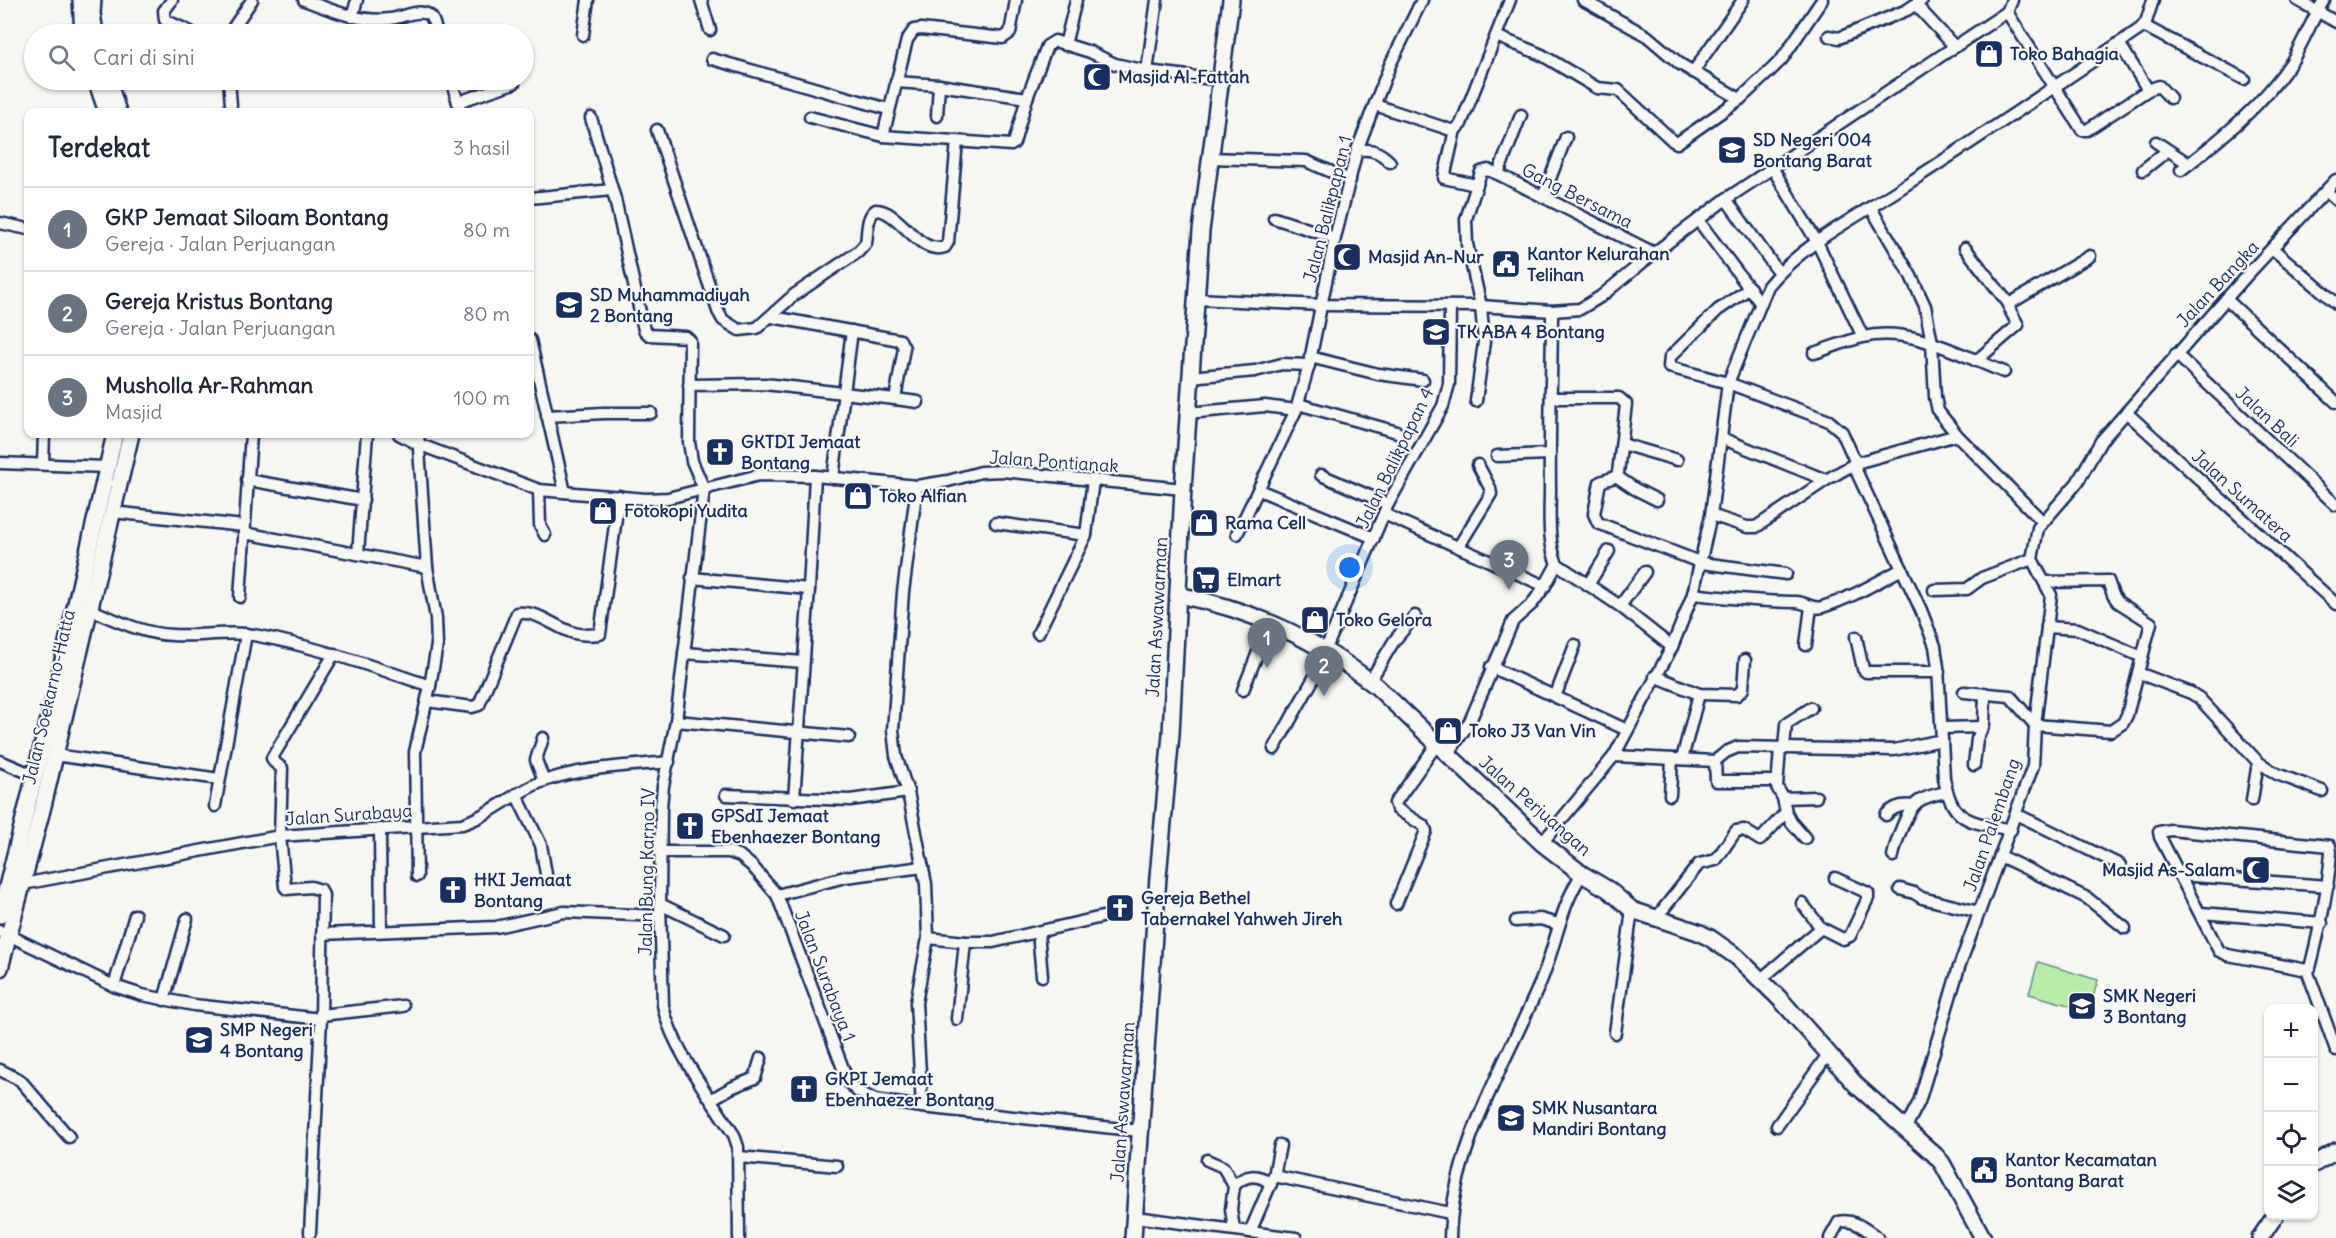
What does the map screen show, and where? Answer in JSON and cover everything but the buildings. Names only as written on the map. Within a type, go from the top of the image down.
[{"type":"street","points":[[81,0],[82,24]]},
{"type":"street","points":[[93,0],[94,24]]},
{"type":"street","points":[[169,24],[163,14],[172,0]]},
{"type":"street","points":[[236,24],[252,0]]},
{"type":"street","points":[[304,0],[352,17],[388,20],[423,13],[430,15],[433,24]]},
{"type":"street","points":[[352,17],[357,0]]},
{"type":"street","points":[[583,35],[588,0]]},
{"type":"street","points":[[701,0],[710,30]]},
{"type":"street","points":[[884,132],[907,40],[914,30],[1003,38],[1010,33],[1016,0]]},
{"type":"street","points":[[1065,45],[1076,0]]},
{"type":"street","points":[[1147,71],[1157,17],[1157,0]]},
{"type":"street","name":"Jalan Aswawarman","points":[[1133,1238],[1158,877],[1171,734],[1183,489],[1201,231],[1231,0]]},
{"type":"street","name":"Jalan Balikpapan 1","points":[[1237,534],[1297,407],[1310,361],[1335,238],[1357,150],[1390,66],[1422,0]]},
{"type":"street","points":[[1476,401],[1484,350],[1481,306],[1466,231],[1466,219],[1476,186],[1444,178],[1455,130],[1461,124],[1510,0]]},
{"type":"street","points":[[1583,0],[1647,36],[1680,64],[1740,99]]},
{"type":"street","points":[[1693,72],[1743,0]]},
{"type":"street","points":[[1496,36],[1542,55],[1596,87],[1613,89],[1676,143],[1740,99],[1782,58],[1822,0]]},
{"type":"street","points":[[1196,299],[1321,305],[1481,306],[1552,311],[1580,309],[1590,304],[1726,199],[2007,12],[2012,0]]},
{"type":"street","points":[[1542,843],[1614,756],[1672,647],[1694,594],[1711,515],[1728,383],[1768,286],[1779,273],[1816,242],[2056,87],[2144,26],[2153,0]]},
{"type":"street","points":[[2297,0],[2336,22]]},
{"type":"street","points":[[2156,142],[2185,167],[2230,129],[2271,87],[2293,59],[2324,0]]},
{"type":"street","points":[[1829,36],[1839,38],[1919,2],[1955,47]]},
{"type":"street","points":[[2007,12],[2056,87],[2079,128],[2084,131],[2148,90],[2159,86],[2170,98]]},
{"type":"street","points":[[2144,26],[2244,79]]},
{"type":"street","points":[[810,117],[884,132],[1011,145],[1014,143],[1027,98],[1047,46],[1055,41],[1090,52],[1115,64],[1147,71],[1221,80]]},
{"type":"street","points":[[2119,44],[2148,90]]},
{"type":"street","points":[[712,58],[888,109]]},
{"type":"street","points":[[896,82],[939,85],[1027,98]]},
{"type":"street","points":[[937,116],[939,85]]},
{"type":"street","points":[[99,90],[105,108]]},
{"type":"street","points":[[111,90],[117,108]]},
{"type":"street","points":[[230,90],[231,105]]},
{"type":"street","points":[[454,90],[460,107],[498,90]]},
{"type":"street","points":[[1375,105],[1455,130]]},
{"type":"street","points":[[1498,174],[1521,115]]},
{"type":"street","points":[[591,117],[612,190],[644,330],[649,335],[688,339],[690,452],[704,489]]},
{"type":"street","points":[[657,130],[718,311],[723,320],[740,330],[757,328],[794,295],[858,252],[866,243],[869,218],[872,213],[882,210],[925,244],[939,249],[945,247],[948,242],[957,141]]},
{"type":"street","points":[[1543,197],[1566,137]]},
{"type":"street","points":[[1357,150],[1370,149],[1379,152],[1390,162]]},
{"type":"street","points":[[2143,170],[2167,151]]},
{"type":"street","points":[[1210,158],[1306,160],[1350,180]]},
{"type":"street","points":[[1773,169],[1816,242],[1863,337]]},
{"type":"street","name":"Gang Bersama","points":[[1476,186],[1484,170],[1498,174],[1654,253]]},
{"type":"street","name":"Jalan Bangka","points":[[2127,413],[2176,354],[2336,180]]},
{"type":"street","points":[[534,198],[612,190]]},
{"type":"street","points":[[2326,191],[2336,200]]},
{"type":"street","points":[[1726,199],[1779,273]]},
{"type":"street","points":[[1871,208],[1919,292],[1929,321],[1936,404],[1943,418],[2042,521]]},
{"type":"street","points":[[1274,218],[1335,238]]},
{"type":"street","points":[[1698,220],[1761,304]]},
{"type":"street","points":[[0,223],[24,228]]},
{"type":"street","points":[[1965,248],[2009,304],[2018,323],[2017,327],[1976,361]]},
{"type":"street","points":[[2273,249],[2336,303]]},
{"type":"street","points":[[2009,304],[2091,256]]},
{"type":"street","points":[[1750,288],[1718,310],[1668,360],[1668,363],[1672,369],[1728,383],[1829,421],[1842,432],[1860,462],[1935,646],[1950,728],[1942,740],[1946,792],[1952,807],[1959,816],[1972,822],[2013,823],[2120,865]]},
{"type":"street","points":[[2226,299],[2336,402]]},
{"type":"street","name":"Jalan Balikpapan 4","points":[[1274,749],[1326,652],[1386,509],[1443,406],[1447,395],[1450,359],[1450,306]]},
{"type":"street","points":[[1552,311],[1550,540],[1557,564],[1620,606],[1672,647]]},
{"type":"street","points":[[772,317],[900,340],[904,348],[895,399]]},
{"type":"street","points":[[833,478],[852,331]]},
{"type":"street","points":[[1814,353],[1863,337],[1905,336],[1932,343],[2004,372]]},
{"type":"street","name":"Jalan Bali","points":[[2176,354],[2336,505]]},
{"type":"street","points":[[534,358],[565,492]]},
{"type":"street","points":[[1190,377],[1255,371],[1282,364],[1310,361],[1423,380]]},
{"type":"street","points":[[689,385],[765,384],[918,402]]},
{"type":"street","points":[[1552,398],[1623,399],[1626,406],[1616,476]]},
{"type":"street","points":[[1188,413],[1265,406],[1297,407],[1397,432]]},
{"type":"street","points":[[547,416],[651,413]]},
{"type":"street","points":[[1934,590],[1967,589],[1982,578],[2032,559],[2035,535],[2042,521],[2077,483],[2095,449],[2127,413]]},
{"type":"street","name":"Jalan Sumatera","points":[[2127,413],[2336,604]]},
{"type":"street","points":[[1711,515],[1747,528],[1756,527],[1826,480],[1860,462],[1957,435]]},
{"type":"street","points":[[43,464],[44,438]]},
{"type":"street","name":"Jalan Soekarno-Hatta","points":[[0,915],[36,776],[114,438]]},
{"type":"street","name":"Jalan Soekarno-Hatta","points":[[0,968],[4,933],[23,884],[130,438]]},
{"type":"street","points":[[240,597],[251,438]]},
{"type":"street","points":[[358,554],[367,438]]},
{"type":"street","points":[[1720,438],[1826,480]]},
{"type":"street","points":[[417,876],[415,752],[436,655],[437,634],[427,567],[418,439]]},
{"type":"street","name":"Jalan Pontianak","points":[[418,439],[539,489],[646,499],[668,498],[759,475],[815,476],[917,486],[972,474],[1002,471],[1183,489]]},
{"type":"street","points":[[1622,444],[1677,460]]},
{"type":"street","points":[[1497,456],[1550,454]]},
{"type":"street","points":[[0,463],[106,467]]},
{"type":"street","points":[[1459,546],[1491,494],[1478,465]]},
{"type":"street","points":[[794,799],[815,476]]},
{"type":"street","points":[[1321,476],[1459,546],[1545,586]]},
{"type":"street","points":[[1616,476],[1657,500]]},
{"type":"street","points":[[1616,476],[1600,482],[1595,520],[1702,563],[1786,574]]},
{"type":"street","points":[[247,480],[363,500]]},
{"type":"street","points":[[1038,633],[1086,535],[1093,480]]},
{"type":"street","points":[[917,486],[903,592],[893,742],[908,792],[926,884],[928,938],[916,1003],[922,1107]]},
{"type":"street","points":[[539,489],[540,525],[545,535]]},
{"type":"street","name":"Jalan Bung Karno IV","points":[[704,489],[676,721],[663,786],[660,916],[665,1017],[676,1042],[734,1135],[739,1157],[739,1238]]},
{"type":"street","points":[[1259,490],[1374,538]]},
{"type":"street","points":[[427,701],[472,707],[479,705],[517,613],[547,619],[573,633],[600,634],[619,496]]},
{"type":"street","points":[[112,512],[244,530],[427,567]]},
{"type":"street","points":[[996,523],[1086,535]]},
{"type":"street","points":[[1588,585],[1609,551]]},
{"type":"street","name":"Jalan Palembang","points":[[1905,1129],[1919,1102],[1959,967],[2032,766],[2051,595],[2032,559]]},
{"type":"street","points":[[1396,904],[1426,831],[1424,826],[1397,809],[1395,803],[1470,721],[1513,621],[1532,604],[1557,564]]},
{"type":"street","points":[[1694,594],[1769,603],[1798,602],[1821,608],[1865,589],[1902,569]]},
{"type":"street","points":[[1620,606],[1645,572]]},
{"type":"street","points":[[692,579],[809,589]]},
{"type":"street","points":[[1964,692],[2010,696],[2035,725],[2111,731],[2118,729],[2127,716],[2151,623],[2118,602],[2113,595],[2110,581],[2045,582]]},
{"type":"street","name":"Jalan Perjuangan","points":[[1178,595],[1238,609],[1270,622],[1326,652],[1370,681],[1542,843],[1582,874],[1609,890],[1632,910],[1657,917],[1710,938],[1737,957],[1829,1053],[1857,1086],[1928,1147],[1942,1163],[1977,1227]]},
{"type":"street","points":[[1806,645],[1811,607]]},
{"type":"street","points":[[90,609],[156,633],[186,636],[246,634],[334,654],[430,686]]},
{"type":"street","points":[[1370,681],[1394,641],[1415,616]]},
{"type":"street","points":[[1243,690],[1270,622]]},
{"type":"street","points":[[2047,627],[2078,629],[2142,657]]},
{"type":"street","points":[[215,806],[246,634]]},
{"type":"street","points":[[1856,637],[1863,669],[1866,672],[1939,672]]},
{"type":"street","points":[[1555,697],[1575,645]]},
{"type":"street","points":[[684,653],[803,662]]},
{"type":"street","points":[[310,1233],[321,1017],[321,890],[317,887],[287,889],[285,887],[280,836],[282,768],[273,762],[272,758],[334,654]]},
{"type":"street","points":[[1655,676],[1699,694],[1740,694],[1743,689],[1746,660]]},
{"type":"street","points":[[1491,668],[1627,730]]},
{"type":"street","points":[[2138,673],[2183,689],[2199,698],[2258,762],[2277,774],[2322,791]]},
{"type":"street","points":[[1974,765],[1977,739],[1983,728],[1985,693]]},
{"type":"street","points":[[1670,795],[1677,759],[1699,694]]},
{"type":"street","points":[[1805,838],[1791,822],[1786,812],[1783,798],[1777,787],[1777,780],[1786,724],[1811,708]]},
{"type":"street","points":[[676,721],[849,737]]},
{"type":"street","points":[[1950,728],[1983,728]]},
{"type":"street","points":[[543,738],[536,760],[544,781]]},
{"type":"street","points":[[1614,756],[1715,761],[1734,748],[1894,750],[1942,740]]},
{"type":"street","points":[[55,755],[219,779]]},
{"type":"street","points":[[0,761],[36,776]]},
{"type":"street","points":[[1715,761],[1716,780],[1777,780]]},
{"type":"street","name":"Jalan Surabaya","points":[[23,884],[280,836],[451,826],[472,821],[516,794],[544,781],[584,771],[669,762]]},
{"type":"street","points":[[2252,800],[2258,762]]},
{"type":"street","points":[[726,795],[850,800],[908,792]]},
{"type":"street","points":[[1893,856],[1913,806],[1920,800],[1946,792]]},
{"type":"street","points":[[516,794],[541,844],[546,874]]},
{"type":"street","points":[[1783,798],[1816,797]]},
{"type":"street","points":[[1886,815],[1891,809],[1913,806]]},
{"type":"street","points":[[1657,917],[1699,864],[1716,860],[1736,831],[1744,830],[1760,840],[1786,812]]},
{"type":"street","points":[[380,829],[381,931]]},
{"type":"street","points":[[2162,830],[2330,846],[2328,886],[2322,923],[2310,968],[2307,970],[2223,953],[2216,947],[2201,913],[2159,834],[2162,830]]},
{"type":"street","name":"Jalan Surabaya 1","points":[[660,852],[721,851],[735,853],[752,866],[777,895],[850,1084],[857,1091],[875,1100],[922,1107],[1140,1131]]},
{"type":"street","points":[[2000,856],[2068,887],[2102,908],[2125,928]]},
{"type":"street","points":[[777,895],[845,877],[923,867]]},
{"type":"street","points":[[1450,1238],[1453,1195],[1463,1160],[1501,1064],[1544,974],[1568,898],[1582,874]]},
{"type":"street","points":[[2179,875],[2328,886]]},
{"type":"street","points":[[1802,903],[1821,928],[1843,939],[1848,938],[1868,898],[1866,891],[1835,878]]},
{"type":"street","points":[[1900,890],[1914,893],[1922,898],[1979,912]]},
{"type":"street","points":[[660,904],[724,935]]},
{"type":"street","points":[[1615,1032],[1632,910]]},
{"type":"street","points":[[322,934],[496,927],[564,912],[660,916]]},
{"type":"street","points":[[2201,913],[2322,923]]},
{"type":"street","points":[[114,986],[135,915]]},
{"type":"street","points":[[928,938],[993,942],[1102,917]]},
{"type":"street","points":[[164,1000],[187,919]]},
{"type":"street","points":[[1516,921],[1540,919],[1558,924]]},
{"type":"street","points":[[1760,980],[1821,928]]},
{"type":"street","points":[[1038,932],[1042,976]]},
{"type":"street","points":[[4,933],[114,986],[164,1000],[321,1017],[403,1006]]},
{"type":"street","points":[[957,1019],[965,942]]},
{"type":"street","points":[[2307,970],[2336,1050]]},
{"type":"street","points":[[1777,1126],[1829,1053]]},
{"type":"street","points":[[712,1100],[731,1088],[755,1078],[761,1058]]},
{"type":"street","points":[[0,1070],[20,1080],[69,1137]]},
{"type":"street","points":[[1250,1232],[1273,1180],[1280,1145]]},
{"type":"street","points":[[2318,1161],[2336,1151]]},
{"type":"street","points":[[739,1157],[837,1166]]},
{"type":"street","points":[[1207,1160],[1223,1167],[1234,1186],[1231,1209],[1234,1229]]},
{"type":"street","points":[[1234,1186],[1244,1176],[1250,1176],[1450,1213]]},
{"type":"street","points":[[1135,1216],[1296,1238]]},
{"type":"street","points":[[1830,1238],[1839,1222],[1846,1220],[1854,1222],[1878,1238]]},
{"type":"street","points":[[2260,1238],[2272,1220]]},
{"type":"green space","points":[[2038,962],[2098,980],[2089,1011],[2029,994]]},
{"type":"place","name":"Toko Bahagia","points":[[1989,54]]},
{"type":"place","name":"Masjid Al-Fattah","points":[[1097,77]]},
{"type":"place","name":"SD Negeri 004 Bontang Barat","points":[[1732,150]]},
{"type":"place","name":"Masjid An-Nur","points":[[1347,257]]},
{"type":"place","name":"Kantor Kelurahan Telihan","points":[[1506,264]]},
{"type":"place","name":"SD Muhammadiyah 2 Bontang","points":[[569,305]]},
{"type":"place","name":"TK ABA 4 Bontang","points":[[1436,332]]},
{"type":"place","name":"GKTDI Jemaat Bontang","points":[[720,452]]},
{"type":"place","name":"Toko Alfian","points":[[858,496]]},
{"type":"place","name":"Fotokopi Yudita","points":[[603,511]]},
{"type":"place","name":"Rama Cell","points":[[1204,523]]},
{"type":"place","name":"Elmart","points":[[1206,580]]},
{"type":"place","name":"Musholla Ar-Rahman","points":[[1509,590]]},
{"type":"place","name":"Toko Gelora","points":[[1315,620]]},
{"type":"place","name":"GKP Jemaat Siloam Bontang","points":[[1267,668]]},
{"type":"place","name":"Gereja Kristus Bontang","points":[[1324,696]]},
{"type":"place","name":"Toko J3 Van Vin","points":[[1448,731]]},
{"type":"place","name":"GPSdI Jemaat Ebenhaezer Bontang","points":[[690,826]]},
{"type":"place","name":"Masjid As-Salam","points":[[2256,870]]},
{"type":"place","name":"HKI Jemaat Bontang","points":[[453,890]]},
{"type":"place","name":"Gereja Bethel Tabernakel Yahweh Jireh","points":[[1120,908]]},
{"type":"place","name":"SMK Negeri 3 Bontang","points":[[2082,1006]]},
{"type":"place","name":"SMP Negeri 4 Bontang","points":[[199,1040]]},
{"type":"place","name":"GKPI Jemaat Ebenhaezer Bontang","points":[[804,1089]]},
{"type":"place","name":"SMK Nusantara Mandiri Bontang","points":[[1511,1118]]},
{"type":"place","name":"Kantor Kecamatan Bontang Barat","points":[[1984,1170]]}]
